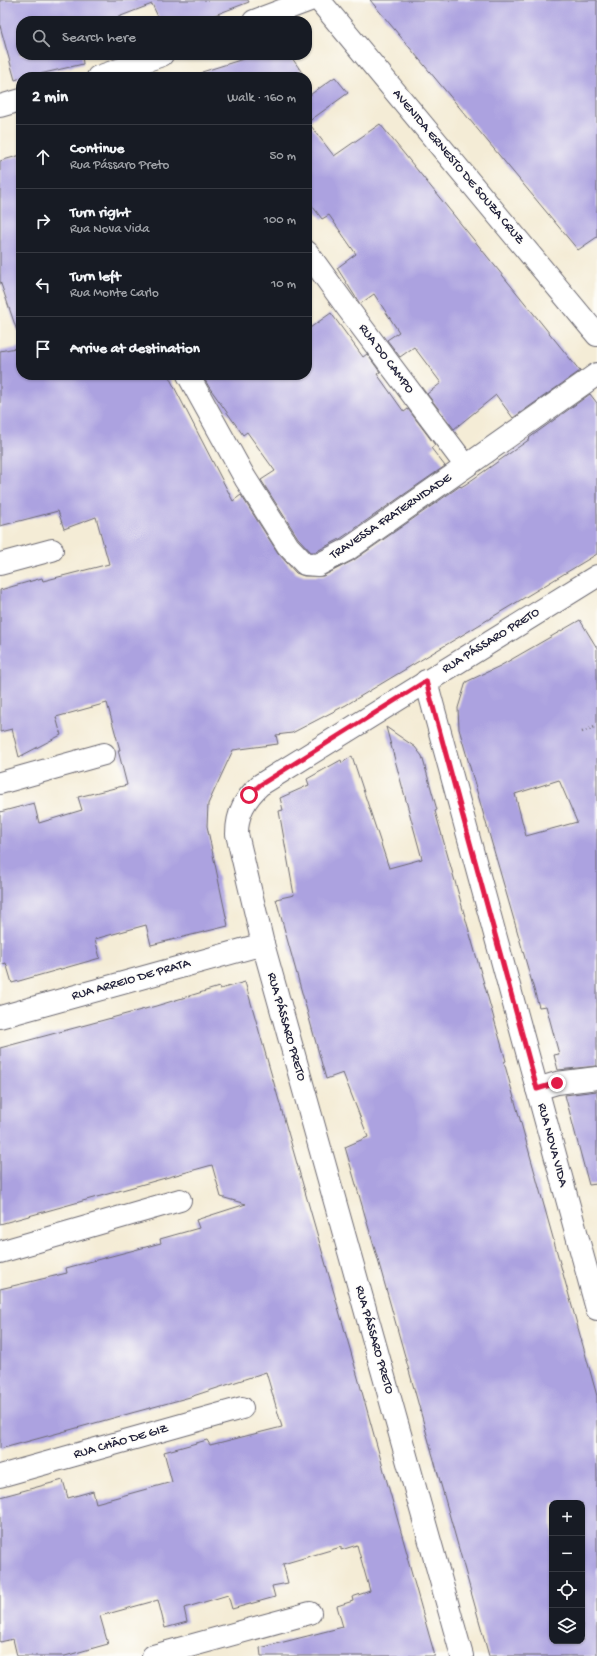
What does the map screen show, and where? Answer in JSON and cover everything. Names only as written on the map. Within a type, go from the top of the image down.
[{"type":"street","points":[[267,16],[310,0]]},
{"type":"street","name":"AVENIDA ERNESTO DE SOUZA CRUZ","points":[[319,0],[597,335]]},
{"type":"street","points":[[113,72],[147,60]]},
{"type":"street","points":[[0,106],[16,101]]},
{"type":"street","name":"RUA DO CAMPO","points":[[312,259],[466,466]]},
{"type":"street","name":"TRAVESSA FRATERNIDADE","points":[[191,380],[245,478],[288,546],[305,564],[318,566],[347,550],[597,374]]},
{"type":"street","points":[[0,564],[52,550]]},
{"type":"street","name":"RUA PÁSSARO PRETO","points":[[462,1656],[263,944],[237,834],[237,823],[247,799],[260,785],[597,576]]},
{"type":"street","name":"RUA NOVA VIDA","points":[[426,681],[597,1309]]},
{"type":"street","points":[[0,783],[104,754]]},
{"type":"street","name":"RUA ARREIO DE PRATA","points":[[0,1017],[263,944]]},
{"type":"street","points":[[537,1089],[557,1083],[597,1078]]},
{"type":"street","points":[[0,1252],[180,1200]]},
{"type":"street","name":"RUA CHÃO DE GIZ","points":[[0,1476],[242,1408]]},
{"type":"street","points":[[153,1656],[310,1613]]},
{"type":"path","points":[[582,732],[597,726]]},
{"type":"building","points":[[0,0],[248,0],[249,2],[212,16],[158,16],[152,4],[121,16],[16,16],[16,60],[83,60],[83,64],[49,72],[16,72],[15,80],[0,26]]},
{"type":"building","points":[[370,0],[597,0],[597,237],[578,250]]},
{"type":"building","points":[[240,60],[293,60],[302,72],[202,72]]},
{"type":"building","points":[[335,77],[348,93],[312,119],[312,93]]},
{"type":"building","points":[[380,124],[580,371],[513,418],[496,395],[454,429],[427,394],[441,383],[414,347],[400,357],[387,340],[399,332],[374,294],[360,304],[337,268],[356,254],[329,215],[322,219],[312,206],[312,127],[334,156]]},
{"type":"building","points":[[16,156],[16,328],[0,281],[0,161]]},
{"type":"building","points":[[331,313],[363,357],[367,354],[380,372],[377,374],[404,412],[408,409],[435,445],[431,448],[445,466],[340,539],[315,552],[311,552],[298,538],[261,480],[275,471],[247,432],[243,435],[205,380],[312,380],[312,326]]},
{"type":"building","points":[[16,348],[16,380],[171,380],[233,501],[241,495],[278,553],[296,573],[304,576],[323,576],[354,560],[530,439],[529,438],[590,394],[597,403],[597,554],[346,705],[292,733],[276,735],[278,744],[233,750],[208,804],[207,826],[228,926],[151,945],[146,925],[95,939],[100,958],[12,983],[6,963],[0,965],[0,812],[34,803],[39,823],[82,810],[78,797],[127,785],[118,750],[120,750],[107,703],[56,717],[61,735],[19,757],[12,729],[0,732],[0,590],[42,578],[43,581],[109,564],[96,517],[64,529],[58,511],[0,526],[0,351]]},
{"type":"building","points":[[580,620],[597,648],[597,1066],[558,1070],[554,1055],[559,1054],[546,1006],[539,1007],[459,729],[458,708],[466,682],[500,666]],"holes":[[[559,780],[577,822],[526,836],[515,794]]]},
{"type":"building","points":[[386,727],[415,747],[422,756],[437,810],[435,811],[506,1061],[504,1062],[597,1396],[597,1656],[489,1656],[345,1147],[368,1137],[343,1073],[326,1079],[276,899],[294,895],[279,811],[283,810],[280,798],[309,785],[307,779],[341,760],[342,763],[352,756],[389,868],[422,859]]},
{"type":"building","points":[[245,982],[350,1349],[435,1656],[261,1656],[260,1648],[343,1627],[337,1606],[353,1601],[352,1597],[370,1591],[357,1545],[341,1550],[341,1547],[283,1564],[288,1583],[272,1586],[275,1597],[232,1609],[228,1595],[184,1608],[187,1622],[165,1628],[158,1600],[100,1616],[108,1644],[65,1656],[17,1656],[13,1639],[0,1642],[0,1497],[63,1480],[68,1498],[93,1491],[96,1503],[172,1482],[164,1452],[207,1440],[210,1445],[282,1427],[266,1372],[190,1397],[0,1449],[0,1289],[67,1273],[66,1268],[161,1243],[160,1239],[199,1228],[196,1220],[246,1204],[221,1197],[212,1165],[0,1224],[0,1048],[156,1006],[219,987],[220,989]]},
{"type":"building","points":[[597,1091],[597,1184],[589,1185],[565,1095]]},
{"type":"route","points":[[249,795],[260,785],[426,681],[537,1089],[557,1083]]}]
